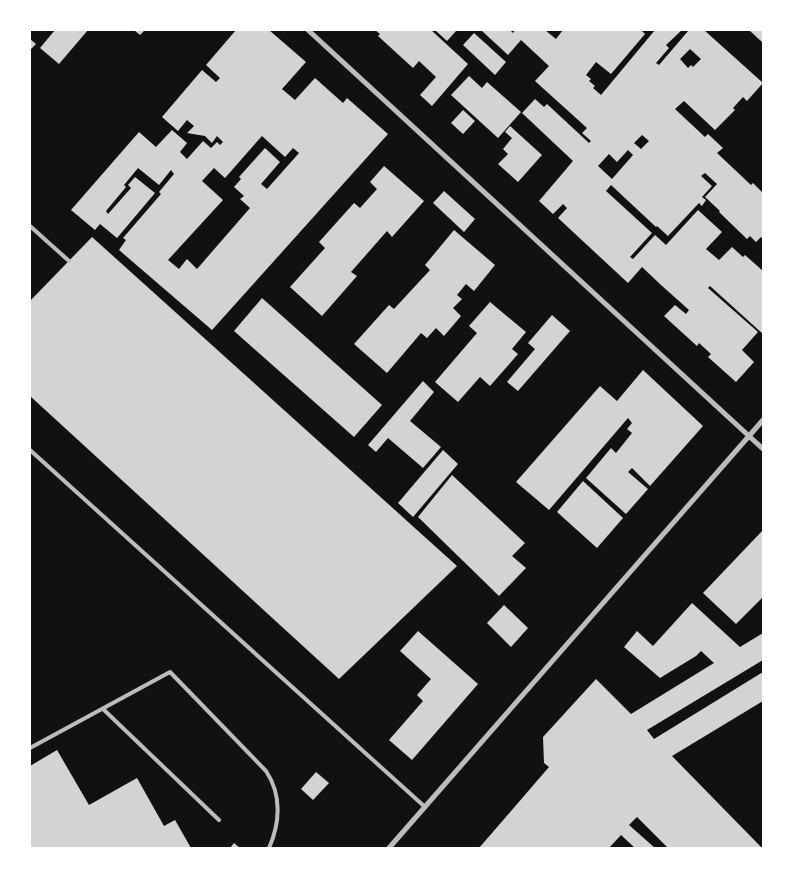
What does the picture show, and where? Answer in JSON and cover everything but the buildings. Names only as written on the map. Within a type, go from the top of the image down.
[{"type":"street","points":[[308,30],[763,449]]},
{"type":"street","points":[[390,848],[763,420]]},
{"type":"lane","points":[[30,226],[69,261]]},
{"type":"lane","points":[[30,450],[425,807]]},
{"type":"lane","points":[[30,748],[170,672],[266,771],[274,783],[278,817],[269,848]]},
{"type":"lane","points":[[103,709],[219,820]]}]
